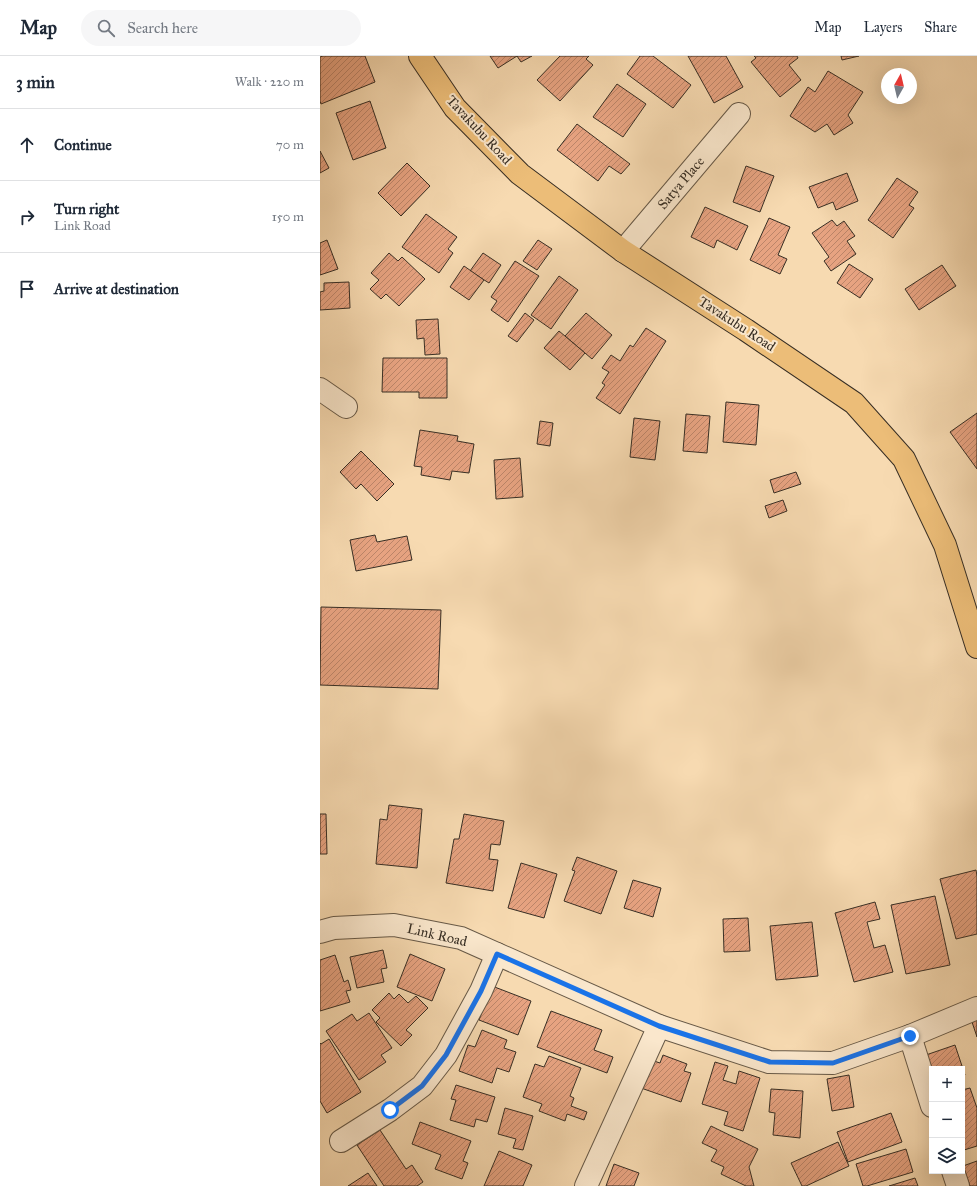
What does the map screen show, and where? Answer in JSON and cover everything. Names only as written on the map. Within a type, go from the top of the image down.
[{"type":"main road","name":"Tavakubu Road","points":[[420,56],[455,108],[520,174],[623,251],[746,330],[854,403],[904,460],[945,545],[977,647]]},
{"type":"street","name":"Satya Place","points":[[623,251],[739,114]]},
{"type":"street","points":[[320,389],[346,407]]},
{"type":"street","name":"Link Road","points":[[320,932],[334,928],[394,925],[461,938],[659,1026],[770,1062],[833,1063],[910,1036],[977,1008]]},
{"type":"street","points":[[341,1141],[390,1110],[422,1086],[446,1055],[481,991],[497,954]]},
{"type":"street","points":[[586,1186],[659,1026]]},
{"type":"street","points":[[910,1036],[931,1102]]},
{"type":"street","points":[[954,1174],[958,1186]]},
{"type":"building","points":[[365,56],[375,82],[321,104],[320,57]]},
{"type":"building","points":[[490,56],[517,56],[498,68]]},
{"type":"building","points":[[517,56],[532,56],[521,62]]},
{"type":"building","points":[[560,56],[589,56],[586,59],[593,65],[560,101],[537,80]]},
{"type":"building","points":[[640,56],[653,56],[691,85],[673,108],[627,74]]},
{"type":"building","points":[[688,56],[726,56],[743,87],[714,103]]},
{"type":"building","points":[[754,56],[797,56],[798,58],[789,65],[801,80],[780,97],[751,62],[756,58]]},
{"type":"building","points":[[841,56],[859,56],[842,60]]},
{"type":"building","points":[[828,71],[863,92],[848,115],[853,123],[834,135],[827,124],[815,132],[790,116],[808,87],[815,92]]},
{"type":"building","points":[[617,84],[646,104],[623,137],[593,117]]},
{"type":"building","points":[[370,101],[386,148],[353,160],[336,113]]},
{"type":"building","points":[[577,124],[630,164],[621,174],[609,166],[598,181],[557,150]]},
{"type":"building","points":[[320,151],[329,168],[320,173]]},
{"type":"building","points":[[407,163],[430,186],[401,216],[378,193]]},
{"type":"building","points":[[746,166],[774,176],[760,212],[733,202]]},
{"type":"building","points":[[847,173],[858,201],[836,210],[833,202],[818,208],[809,187]]},
{"type":"building","points":[[897,178],[918,192],[909,205],[914,208],[893,238],[868,220]]},
{"type":"building","points":[[705,207],[748,226],[737,250],[717,240],[714,248],[691,237]]},
{"type":"building","points":[[426,214],[457,237],[448,249],[453,253],[439,273],[402,247]]},
{"type":"building","points":[[769,218],[790,227],[778,255],[787,259],[780,274],[750,260]]},
{"type":"building","points":[[832,220],[837,226],[844,221],[855,236],[847,241],[856,254],[831,271],[824,261],[829,257],[812,233]]},
{"type":"building","points":[[327,240],[338,269],[320,275],[320,243]]},
{"type":"building","points":[[538,240],[552,249],[537,270],[523,261]]},
{"type":"building","points":[[389,253],[398,261],[402,257],[425,279],[399,306],[386,294],[381,299],[370,289],[379,280],[371,273]]},
{"type":"building","points":[[483,253],[501,265],[489,283],[470,271]]},
{"type":"building","points":[[515,261],[539,276],[508,322],[491,310],[497,301],[491,297]]},
{"type":"building","points":[[849,264],[873,279],[860,298],[837,283]]},
{"type":"building","points":[[942,265],[956,286],[919,310],[905,289]]},
{"type":"building","points":[[464,266],[484,280],[469,300],[450,287]]},
{"type":"building","points":[[559,276],[578,290],[551,329],[531,315]]},
{"type":"building","points":[[349,282],[350,308],[320,310],[320,292],[324,291],[324,283]]},
{"type":"building","points":[[525,313],[534,320],[517,342],[508,336]]},
{"type":"building","points":[[586,313],[612,335],[592,359],[565,336]]},
{"type":"building","points":[[438,319],[440,354],[425,355],[424,338],[417,339],[416,320]]},
{"type":"building","points":[[646,328],[666,341],[620,414],[596,398],[605,385],[602,383],[609,372],[602,368],[611,355],[620,361],[630,345],[633,347]]},
{"type":"building","points":[[559,331],[585,353],[570,370],[544,348]]},
{"type":"building","points":[[383,358],[447,358],[447,398],[419,398],[419,392],[382,392]]},
{"type":"building","points":[[726,402],[759,405],[756,445],[723,442]]},
{"type":"building","points":[[977,413],[977,469],[950,432]]},
{"type":"building","points":[[686,414],[710,416],[707,453],[683,451]]},
{"type":"building","points":[[634,418],[660,421],[655,460],[630,457]]},
{"type":"building","points":[[540,421],[553,423],[550,446],[537,444]]},
{"type":"building","points":[[420,430],[458,436],[457,441],[474,444],[469,473],[452,471],[450,480],[421,475],[422,467],[414,466]]},
{"type":"building","points":[[361,451],[394,484],[377,501],[361,484],[356,489],[340,472]]},
{"type":"building","points":[[520,458],[523,497],[496,499],[494,460]]},
{"type":"building","points":[[796,472],[801,484],[774,493],[770,480]]},
{"type":"building","points":[[783,500],[787,511],[769,518],[765,506]]},
{"type":"building","points":[[375,535],[377,542],[407,536],[412,560],[356,571],[350,540]]},
{"type":"building","points":[[321,607],[441,610],[438,689],[320,685]]},
{"type":"building","points":[[389,805],[422,809],[417,868],[376,864],[380,819],[387,820]]},
{"type":"building","points":[[320,814],[326,814],[327,854],[320,854]]},
{"type":"building","points":[[464,814],[504,821],[500,845],[491,844],[489,859],[498,860],[493,891],[446,883],[454,839],[459,839]]},
{"type":"building","points":[[577,857],[617,871],[601,914],[564,901],[575,871],[572,870]]},
{"type":"building","points":[[521,863],[557,874],[544,918],[508,908]]},
{"type":"building","points":[[976,870],[977,934],[956,939],[940,879]]},
{"type":"building","points":[[633,880],[661,888],[653,917],[624,908]]},
{"type":"building","points":[[935,896],[950,965],[906,974],[891,905]]},
{"type":"building","points":[[875,902],[880,919],[867,922],[874,948],[885,945],[893,972],[854,982],[835,913]]},
{"type":"building","points":[[748,918],[750,951],[724,952],[723,919]]},
{"type":"building","points":[[812,922],[818,976],[776,980],[770,926]]},
{"type":"building","points":[[383,950],[387,968],[381,969],[384,982],[357,988],[350,957]]},
{"type":"building","points":[[410,954],[445,969],[432,1001],[397,987]]},
{"type":"building","points":[[335,955],[344,982],[348,980],[351,990],[346,991],[350,1002],[320,1011],[320,960]]},
{"type":"building","points":[[492,986],[531,1001],[518,1035],[479,1020]]},
{"type":"building","points":[[389,993],[394,999],[399,994],[408,1003],[416,996],[428,1008],[406,1030],[412,1035],[401,1046],[376,1022],[380,1018],[372,1010]]},
{"type":"building","points":[[551,1011],[602,1030],[594,1050],[613,1057],[607,1073],[537,1047]]},
{"type":"building","points":[[369,1013],[392,1048],[381,1055],[386,1062],[359,1080],[326,1031],[352,1014],[357,1021]]},
{"type":"building","points":[[977,1017],[977,1037],[971,1019]]},
{"type":"building","points":[[482,1030],[507,1040],[504,1048],[516,1052],[509,1072],[497,1068],[492,1083],[459,1071],[468,1045],[475,1047]]},
{"type":"building","points":[[329,1039],[361,1092],[327,1113],[320,1101],[320,1043],[321,1044]]},
{"type":"building","points":[[955,1045],[962,1066],[929,1066],[929,1074],[923,1056]]},
{"type":"building","points":[[663,1055],[687,1064],[684,1071],[691,1073],[681,1102],[641,1088],[651,1060],[660,1063]]},
{"type":"building","points":[[549,1056],[581,1068],[570,1096],[574,1098],[571,1106],[587,1112],[584,1120],[567,1114],[565,1121],[539,1111],[542,1104],[523,1097],[535,1064],[544,1067]]},
{"type":"building","points":[[715,1062],[728,1066],[723,1080],[736,1084],[739,1071],[760,1078],[743,1131],[724,1125],[728,1112],[702,1104]]},
{"type":"building","points":[[849,1075],[854,1107],[832,1111],[827,1079]]},
{"type":"building","points":[[456,1085],[495,1097],[487,1122],[476,1119],[474,1127],[450,1120],[456,1100],[451,1099]]},
{"type":"building","points":[[970,1088],[977,1108],[977,1146],[965,1150],[965,1102],[965,1089]]},
{"type":"building","points":[[771,1089],[803,1091],[800,1138],[773,1135],[775,1113],[769,1112]]},
{"type":"building","points":[[505,1108],[533,1116],[523,1150],[513,1148],[516,1139],[498,1134]]},
{"type":"building","points":[[891,1113],[902,1142],[848,1162],[837,1132]]},
{"type":"building","points":[[420,1122],[471,1141],[463,1161],[468,1163],[462,1179],[435,1169],[441,1155],[412,1144]]},
{"type":"building","points":[[711,1126],[758,1149],[749,1167],[754,1186],[746,1186],[721,1174],[724,1167],[711,1161],[717,1150],[702,1143]]},
{"type":"building","points":[[380,1130],[406,1169],[412,1165],[423,1182],[417,1186],[384,1186],[357,1145]]},
{"type":"building","points":[[838,1142],[849,1166],[806,1186],[802,1186],[791,1163]]},
{"type":"building","points":[[906,1149],[913,1172],[863,1186],[856,1164]]},
{"type":"building","points":[[499,1151],[532,1165],[523,1186],[484,1186]]},
{"type":"building","points":[[977,1161],[977,1186],[970,1186],[965,1172],[965,1165]]},
{"type":"building","points":[[614,1164],[639,1173],[634,1186],[606,1186]]},
{"type":"building","points":[[368,1173],[377,1186],[348,1186]]},
{"type":"building","points":[[915,1178],[918,1186],[889,1186]]},
{"type":"route","points":[[390,1110],[422,1086],[446,1055],[481,991],[497,954],[659,1026],[770,1062],[833,1063],[910,1036]]}]
